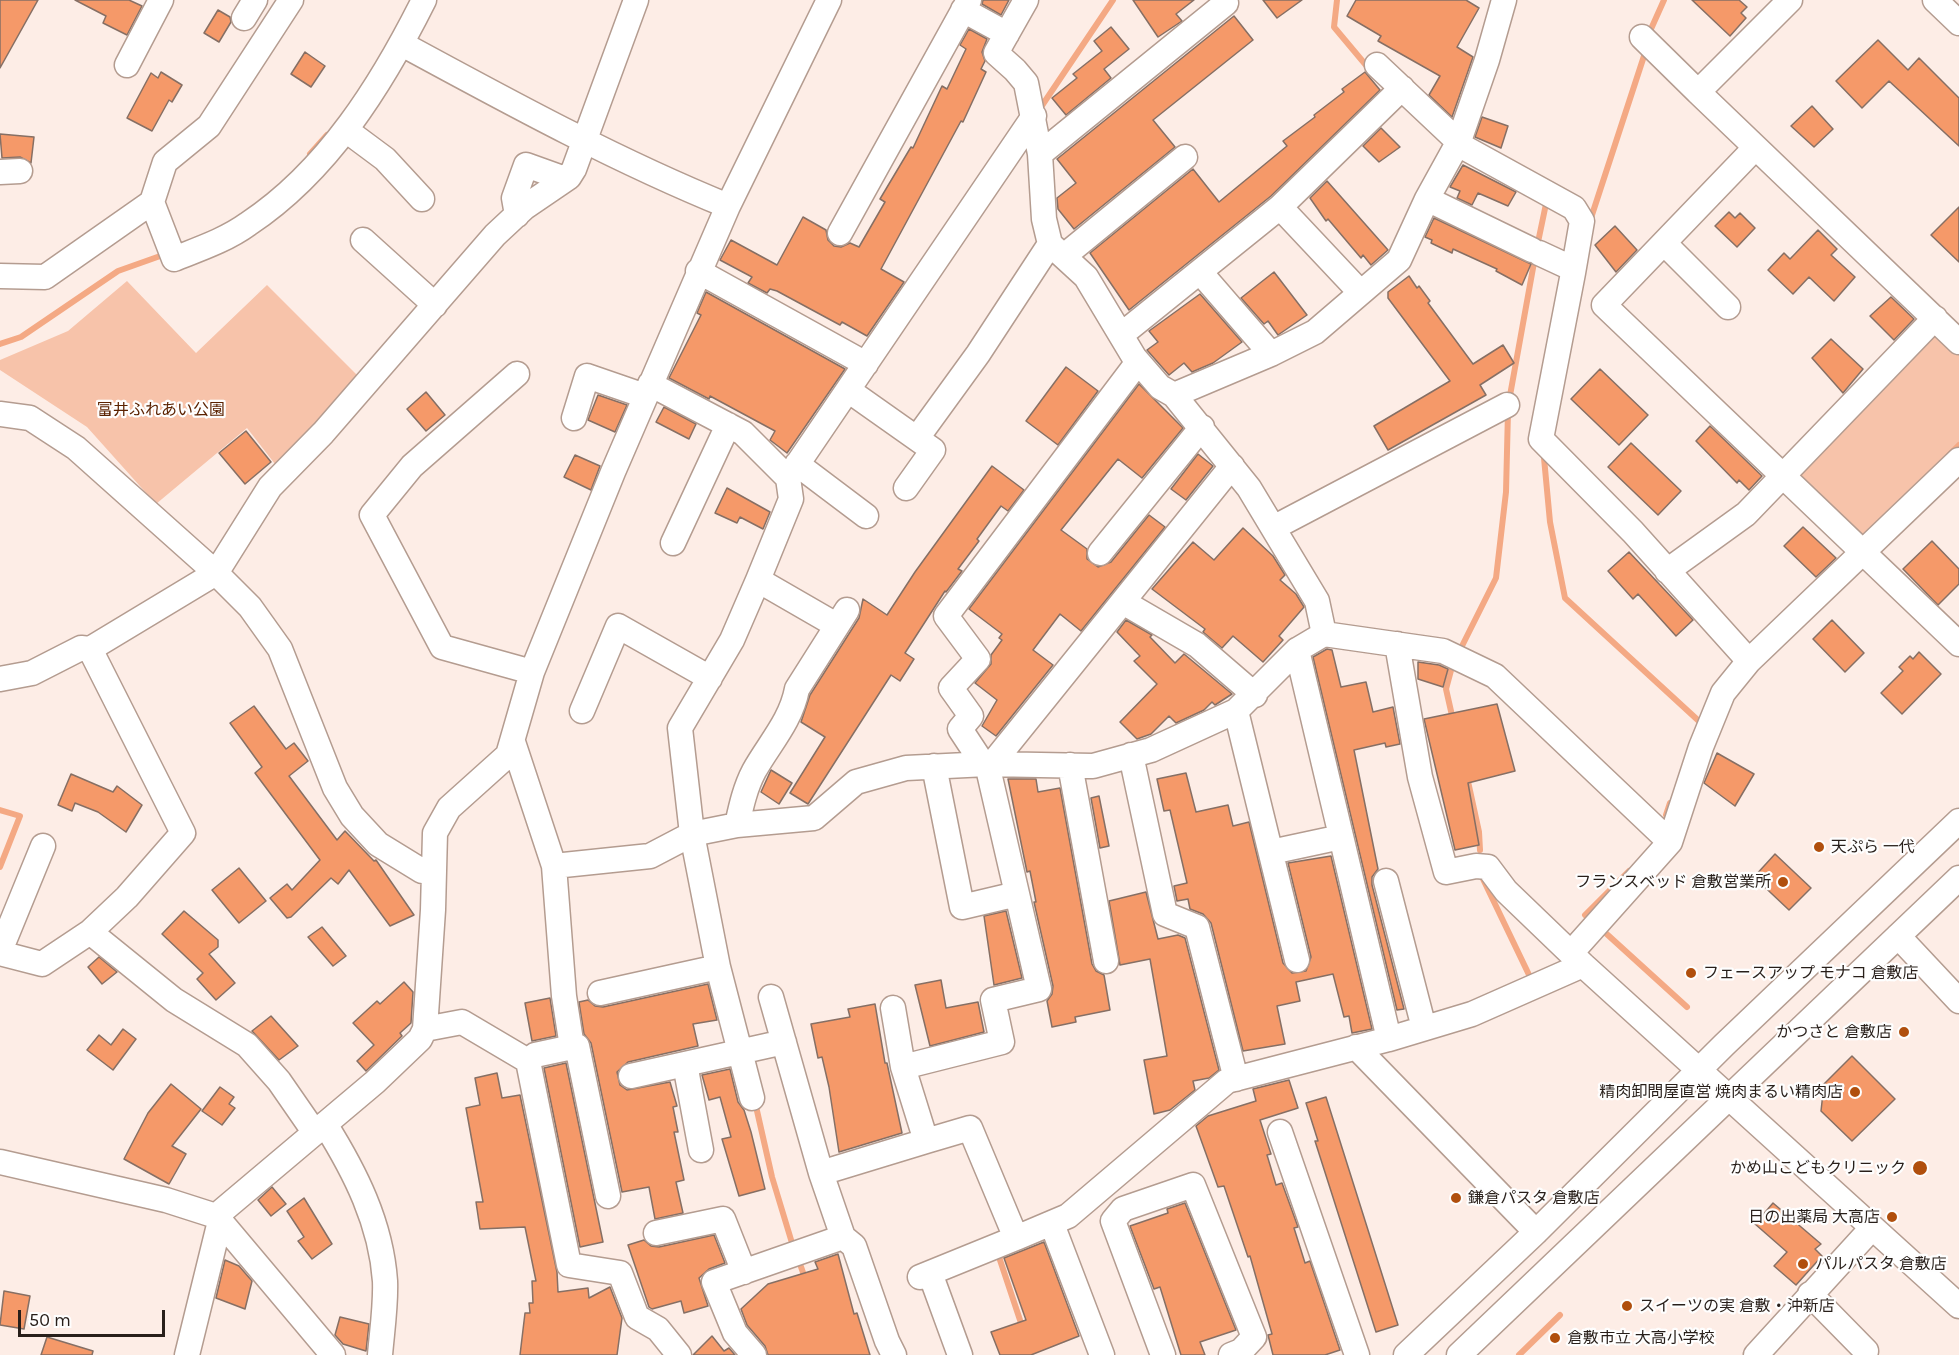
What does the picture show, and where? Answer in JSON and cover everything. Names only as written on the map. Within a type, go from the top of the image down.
[{"type":"street","points":[[127,65],[161,0]]},
{"type":"street","points":[[0,276],[45,277],[152,202],[165,162],[209,126],[291,0]]},
{"type":"street","points":[[152,202],[174,259],[246,226],[274,206],[309,172],[346,130],[402,44],[424,0]]},
{"type":"street","points":[[0,679],[32,673],[81,648],[90,649],[211,569],[270,487],[323,433],[429,301],[517,214],[569,175],[588,143],[636,0]]},
{"type":"street","points":[[187,1355],[218,1218],[420,1039],[424,1029],[429,871],[435,834],[443,816],[508,755],[513,742],[526,670],[641,391],[698,271],[723,204],[829,0]]},
{"type":"street","points":[[1026,0],[996,53],[1016,70],[1026,83],[1040,154],[1044,219],[1057,250],[1086,277],[1138,362],[1160,387],[1173,395],[1202,427],[1232,466],[1274,528],[1317,601],[1324,634]]},
{"type":"street","points":[[1040,154],[1226,3],[1224,0]]},
{"type":"street","points":[[1173,395],[1315,333],[1399,260],[1427,199],[1459,141],[1487,60],[1504,0]]},
{"type":"street","points":[[1698,92],[1790,0]]},
{"type":"street","points":[[1935,0],[1959,23]]},
{"type":"street","points":[[840,232],[966,5],[1007,34]]},
{"type":"street","points":[[1642,37],[1959,342]]},
{"type":"street","points":[[402,44],[588,143],[665,181],[723,204]]},
{"type":"street","points":[[1377,65],[1465,148],[1574,208],[1582,221],[1541,439],[1633,532],[1749,661]]},
{"type":"street","points":[[1121,335],[1280,207],[1402,88]]},
{"type":"street","points":[[752,1098],[718,967],[692,834],[680,728],[732,640],[791,499],[793,471],[1034,116]]},
{"type":"street","points":[[346,130],[385,159],[422,199]]},
{"type":"street","points":[[1604,305],[1755,148]]},
{"type":"street","points":[[917,438],[1057,250],[1185,157]]},
{"type":"street","points":[[517,214],[514,198],[526,165],[569,175]]},
{"type":"street","points":[[1427,199],[1567,267],[1959,644]]},
{"type":"street","points":[[1280,207],[1360,292]]},
{"type":"street","points":[[363,240],[429,301]]},
{"type":"street","points":[[1664,243],[1728,308]]},
{"type":"street","points":[[698,271],[866,364]]},
{"type":"street","points":[[1200,272],[1271,354]]},
{"type":"street","points":[[1667,571],[1746,514],[1935,318]]},
{"type":"street","points":[[903,1067],[1002,1042],[993,1000],[1039,989],[987,764],[960,729],[971,716],[951,688],[978,659],[946,616],[1138,362]]},
{"type":"street","points":[[517,374],[412,466],[372,515],[442,647],[526,670]]},
{"type":"street","points":[[574,418],[587,376],[641,391],[743,433],[793,471],[866,516]]},
{"type":"street","points":[[848,390],[933,450],[906,488]]},
{"type":"street","points":[[1274,528],[1507,405]]},
{"type":"street","points":[[0,414],[30,418],[76,448],[250,607],[280,649],[335,788],[352,816],[378,844],[429,871]]},
{"type":"street","points":[[673,543],[728,425]]},
{"type":"street","points":[[1100,553],[1202,427]]},
{"type":"street","points":[[960,1355],[925,1275],[1068,1216],[1227,1081],[1389,1039],[1472,1014],[1577,959],[1596,924],[1670,842],[1701,747],[1723,693],[1749,661],[1858,549],[1959,460]]},
{"type":"street","points":[[987,764],[1123,602],[1232,466]]},
{"type":"street","points":[[737,825],[753,773],[780,731],[795,701],[797,689],[841,617],[758,580]]},
{"type":"street","points":[[1123,602],[1197,645],[1255,695]]},
{"type":"street","points":[[582,711],[618,626],[710,678]]},
{"type":"street","points":[[554,866],[650,855],[692,834],[737,825],[814,818],[856,782],[906,768],[987,764],[1093,766],[1131,755],[1186,736],[1236,711],[1255,695],[1297,650],[1324,634],[1443,651],[1495,676],[1670,842]]},
{"type":"street","points":[[1397,644],[1420,777],[1446,872],[1476,866],[1488,867],[1506,891],[1577,959],[1959,1306]]},
{"type":"street","points":[[43,846],[2,955],[42,964],[90,932],[126,897],[183,833],[90,649]]},
{"type":"street","points":[[1297,650],[1389,1039]]},
{"type":"street","points":[[1236,711],[1298,960]]},
{"type":"street","points":[[513,742],[554,866],[570,1047]]},
{"type":"street","points":[[1131,755],[1164,914],[1197,927],[1236,1079]]},
{"type":"street","points":[[1070,765],[1106,962]]},
{"type":"street","points":[[934,766],[963,907],[1017,894]]},
{"type":"street","points":[[1406,1355],[1536,1232],[1699,1070],[1959,821]]},
{"type":"street","points":[[1271,852],[1341,837]]},
{"type":"street","points":[[1459,1355],[1959,878]]},
{"type":"street","points":[[1386,881],[1424,1028]]},
{"type":"street","points":[[90,932],[174,1000],[247,1045],[353,1168],[369,1209],[381,1250],[385,1283],[380,1355]]},
{"type":"street","points":[[1898,936],[1959,1001]]},
{"type":"street","points":[[600,993],[718,967]]},
{"type":"street","points":[[771,998],[821,1173],[843,1237],[854,1246],[894,1355]]},
{"type":"street","points":[[893,1008],[903,1067],[926,1141]]},
{"type":"street","points":[[424,1029],[462,1022],[528,1061],[569,1265],[620,1273],[637,1317],[658,1329],[679,1355]]},
{"type":"street","points":[[631,1076],[784,1042]]},
{"type":"street","points":[[528,1061],[535,1055],[577,1046],[608,1196]]},
{"type":"street","points":[[1356,1047],[1536,1232]]},
{"type":"street","points":[[685,1064],[701,1150]]},
{"type":"street","points":[[821,1173],[970,1128],[1016,1238]]},
{"type":"street","points":[[1280,1132],[1357,1355]]},
{"type":"street","points":[[0,1162],[166,1200],[218,1218],[333,1355]]},
{"type":"street","points":[[1163,1355],[1113,1221],[1123,1209],[1193,1185],[1254,1337],[1238,1354]]},
{"type":"street","points":[[656,1233],[723,1219],[744,1272]]},
{"type":"street","points":[[1052,1224],[1102,1355]]},
{"type":"street","points":[[1756,1355],[1872,1228]]},
{"type":"street","points":[[754,1355],[735,1333],[714,1282],[843,1237]]},
{"type":"street","points":[[1810,1294],[1866,1352]]},
{"type":"green space","name":"富井ふれあい公園","points":[[127,281],[196,353],[267,285],[358,376],[320,420],[275,464],[247,428],[156,504],[87,427],[0,370],[0,360],[68,331]]},
{"type":"green space","points":[[1935,333],[1959,355],[1959,444],[1864,538],[1797,475]]},
{"type":"building","points":[[0,0],[38,0],[0,68]]},
{"type":"building","points":[[75,0],[129,0],[142,6],[127,35],[103,23],[106,16]]},
{"type":"building","points":[[983,0],[1009,0],[1001,15],[982,4]]},
{"type":"building","points":[[1133,0],[1194,0],[1176,14],[1182,21],[1158,37]]},
{"type":"building","points":[[1263,0],[1302,0],[1277,18]]},
{"type":"building","points":[[1356,0],[1466,0],[1479,8],[1457,47],[1473,57],[1452,117],[1429,95],[1440,76],[1378,41],[1381,36],[1347,16]]},
{"type":"building","points":[[1692,0],[1739,0],[1747,7],[1741,13],[1746,18],[1730,36]]},
{"type":"building","points":[[218,10],[230,17],[231,22],[219,42],[204,33]]},
{"type":"building","points":[[1234,16],[1253,40],[1153,120],[1175,147],[1074,229],[1058,209],[1057,198],[1076,183],[1057,159]]},
{"type":"building","points":[[1111,27],[1129,49],[1104,69],[1111,78],[1066,115],[1052,98],[1077,78],[1073,74],[1102,51],[1094,41]]},
{"type":"building","points":[[969,29],[987,39],[982,52],[985,61],[981,69],[986,72],[963,122],[961,121],[881,269],[904,282],[867,336],[842,322],[840,325],[777,291],[770,289],[767,293],[748,283],[752,277],[720,260],[731,240],[777,265],[803,217],[826,230],[828,240],[834,246],[841,247],[850,243],[859,247],[885,202],[880,199],[911,147],[913,148],[942,86],[947,89],[966,49],[960,45]]},
{"type":"building","points":[[1878,40],[1908,70],[1919,58],[1959,98],[1959,146],[1889,81],[1862,108],[1836,81]]},
{"type":"building","points":[[305,52],[325,66],[311,87],[291,74]]},
{"type":"building","points":[[161,72],[182,85],[172,102],[169,100],[152,131],[127,118],[151,73],[158,78]]},
{"type":"building","points":[[1365,72],[1380,90],[1271,196],[1129,310],[1090,253],[1193,169],[1219,202],[1287,146],[1283,141],[1315,117],[1314,115],[1344,92],[1342,89]]},
{"type":"building","points":[[1812,106],[1833,129],[1814,147],[1791,126]]},
{"type":"building","points":[[1482,117],[1508,126],[1501,148],[1475,137]]},
{"type":"building","points":[[1381,128],[1400,147],[1379,162],[1363,146]]},
{"type":"building","points":[[0,134],[34,137],[31,163],[20,157],[2,158]]},
{"type":"building","points":[[1463,165],[1516,192],[1508,206],[1478,193],[1472,205],[1457,198],[1460,191],[1450,187]]},
{"type":"building","points":[[1327,181],[1388,250],[1371,265],[1363,255],[1361,258],[1328,219],[1326,221],[1310,198]]},
{"type":"building","points":[[1959,207],[1959,262],[1931,235]]},
{"type":"building","points":[[1729,212],[1735,218],[1740,213],[1755,228],[1737,247],[1715,226]]},
{"type":"building","points":[[1434,218],[1531,264],[1522,285],[1496,271],[1497,269],[1453,249],[1452,253],[1431,243],[1432,240],[1425,237]]},
{"type":"building","points":[[1615,226],[1637,250],[1616,272],[1595,245]]},
{"type":"building","points":[[1818,230],[1837,249],[1831,255],[1855,277],[1834,301],[1809,277],[1793,294],[1768,270],[1784,253],[1790,259]]},
{"type":"building","points":[[1274,272],[1307,315],[1278,335],[1268,321],[1264,324],[1241,298]]},
{"type":"building","points":[[1409,276],[1430,301],[1428,303],[1473,364],[1503,345],[1514,363],[1480,385],[1486,395],[1388,450],[1374,426],[1450,381],[1388,298],[1388,292]]},
{"type":"building","points":[[706,292],[845,369],[787,453],[770,440],[775,431],[710,396],[709,399],[669,378],[701,315],[697,313]]},
{"type":"building","points":[[1200,294],[1242,342],[1213,363],[1192,372],[1184,363],[1169,375],[1147,350],[1158,342],[1149,331]]},
{"type":"building","points":[[1891,297],[1914,319],[1894,340],[1870,316]]},
{"type":"building","points":[[1831,339],[1863,369],[1843,393],[1812,358]]},
{"type":"building","points":[[1066,367],[1098,391],[1058,445],[1026,421]]},
{"type":"building","points":[[1600,369],[1648,415],[1619,445],[1571,399]]},
{"type":"building","points":[[1139,384],[1183,428],[1142,478],[1118,459],[1061,530],[1087,549],[1087,559],[1098,567],[1111,562],[1149,515],[1165,527],[1081,631],[1060,614],[1033,650],[1053,665],[996,736],[982,726],[997,700],[975,683],[991,664],[991,655],[1002,640],[999,638],[1002,634],[969,609]]},
{"type":"building","points":[[426,392],[445,415],[426,431],[407,409]]},
{"type":"building","points":[[598,395],[627,405],[615,432],[588,420]]},
{"type":"building","points":[[664,407],[696,424],[689,439],[656,422]]},
{"type":"building","points":[[1710,426],[1762,476],[1749,490],[1739,480],[1737,483],[1696,441]]},
{"type":"building","points":[[246,431],[271,462],[245,484],[219,453]]},
{"type":"building","points":[[1631,443],[1681,491],[1658,515],[1608,467]]},
{"type":"building","points":[[1198,454],[1213,466],[1186,500],[1171,489]]},
{"type":"building","points":[[575,455],[600,466],[591,490],[564,477]]},
{"type":"building","points":[[992,466],[1024,490],[1008,511],[1001,506],[977,539],[979,541],[958,569],[962,571],[945,591],[905,653],[914,659],[900,681],[891,675],[808,804],[790,793],[825,737],[801,722],[810,695],[859,618],[863,599],[887,615],[915,572]]},
{"type":"building","points":[[727,488],[770,512],[763,529],[740,517],[737,523],[715,513]]},
{"type":"building","points":[[1803,527],[1836,558],[1816,577],[1784,546]]},
{"type":"building","points":[[1243,528],[1273,556],[1285,575],[1280,580],[1296,594],[1304,607],[1279,636],[1283,640],[1263,662],[1233,636],[1222,648],[1203,632],[1205,629],[1152,589],[1193,542],[1214,560]]},
{"type":"building","points":[[1932,541],[1959,569],[1959,584],[1938,605],[1903,569]]},
{"type":"building","points":[[1629,552],[1693,620],[1676,636],[1638,594],[1633,599],[1608,571]]},
{"type":"building","points":[[1126,620],[1152,635],[1150,637],[1175,663],[1184,654],[1232,694],[1215,705],[1212,702],[1204,710],[1176,723],[1169,716],[1151,734],[1137,739],[1120,722],[1157,684],[1134,661],[1140,656],[1117,632]]},
{"type":"building","points":[[1832,620],[1864,653],[1845,672],[1813,639]]},
{"type":"building","points":[[1327,649],[1332,650],[1341,687],[1366,682],[1373,712],[1393,707],[1400,744],[1386,747],[1385,743],[1354,750],[1378,869],[1372,877],[1372,885],[1404,1009],[1397,1010],[1313,657]]},
{"type":"building","points":[[1919,652],[1941,674],[1902,714],[1881,693],[1903,671],[1899,667],[1910,656],[1913,659]]},
{"type":"building","points":[[1418,662],[1439,665],[1448,669],[1443,687],[1418,679]]},
{"type":"building","points":[[1497,704],[1515,771],[1468,783],[1479,845],[1455,850],[1424,719]]},
{"type":"building","points":[[254,706],[286,749],[294,743],[308,761],[289,776],[337,840],[345,831],[374,861],[376,860],[414,915],[390,926],[349,870],[338,884],[331,878],[291,917],[287,918],[270,898],[287,884],[292,890],[320,860],[255,773],[262,767],[230,723]]},
{"type":"building","points":[[1717,753],[1754,774],[1735,806],[1704,783]]},
{"type":"building","points":[[771,770],[792,783],[779,804],[761,792]]},
{"type":"building","points":[[1186,773],[1196,812],[1228,805],[1233,826],[1249,822],[1283,963],[1292,973],[1306,971],[1311,957],[1288,863],[1331,856],[1372,1029],[1352,1033],[1349,1016],[1344,1017],[1333,974],[1296,982],[1300,1001],[1277,1006],[1285,1044],[1243,1051],[1211,923],[1203,914],[1190,909],[1188,899],[1177,901],[1174,886],[1187,883],[1170,810],[1164,811],[1157,779]]},
{"type":"building","points":[[71,774],[113,792],[117,786],[142,805],[126,832],[98,812],[75,803],[72,811],[58,805]]},
{"type":"building","points":[[1008,779],[1036,779],[1038,792],[1060,788],[1092,964],[1096,971],[1104,975],[1110,1010],[1075,1017],[1076,1022],[1052,1027],[1047,1001],[1052,994],[1053,986],[1034,902],[1036,902],[1030,871],[1027,872]]},
{"type":"building","points":[[1099,796],[1109,846],[1100,848],[1091,798]]},
{"type":"building","points":[[1775,854],[1811,888],[1789,910],[1754,877]]},
{"type":"building","points":[[239,868],[266,901],[239,923],[212,890]]},
{"type":"building","points":[[1146,892],[1158,939],[1178,935],[1185,938],[1219,1070],[1209,1078],[1193,1081],[1195,1090],[1170,1110],[1154,1114],[1144,1060],[1167,1056],[1150,959],[1120,965],[1109,901]]},
{"type":"building","points":[[184,911],[218,940],[218,947],[209,954],[235,983],[216,1000],[197,979],[203,973],[162,934]]},
{"type":"building","points":[[1006,911],[1022,978],[994,985],[984,916]]},
{"type":"building","points":[[322,927],[346,956],[333,966],[308,937]]},
{"type":"building","points":[[99,957],[117,972],[102,984],[88,967]]},
{"type":"building","points":[[941,980],[946,1008],[978,1002],[984,1032],[930,1046],[915,985]]},
{"type":"building","points":[[404,982],[413,992],[411,1023],[400,1033],[402,1036],[366,1071],[357,1061],[374,1045],[353,1023],[377,1001],[380,1004]]},
{"type":"building","points":[[708,984],[717,1020],[693,1024],[698,1046],[628,1062],[617,1072],[620,1085],[627,1090],[670,1082],[677,1106],[673,1107],[678,1132],[674,1132],[684,1180],[676,1182],[683,1213],[655,1219],[649,1187],[622,1192],[591,1043],[584,1034],[579,1002],[588,1000],[595,1006],[603,1007]]},
{"type":"building","points":[[550,998],[556,1036],[532,1041],[525,1003]]},
{"type":"building","points":[[875,1004],[885,1063],[887,1063],[902,1133],[839,1152],[829,1087],[822,1057],[818,1058],[811,1024],[850,1017],[848,1009]]},
{"type":"building","points":[[271,1016],[298,1046],[279,1060],[252,1031]]},
{"type":"building","points":[[123,1029],[136,1039],[113,1070],[87,1050],[99,1035],[111,1045]]},
{"type":"building","name":"精肉卸問屋直営 焼肉まるい精肉店","points":[[1852,1056],[1895,1099],[1852,1141],[1821,1111],[1824,1084]]},
{"type":"building","points":[[566,1063],[603,1242],[580,1247],[544,1068]]},
{"type":"building","points":[[730,1069],[738,1102],[744,1110],[751,1132],[765,1189],[739,1196],[722,1139],[731,1137],[720,1097],[709,1100],[702,1075]]},
{"type":"building","points":[[497,1073],[502,1098],[520,1095],[557,1272],[558,1292],[588,1288],[589,1298],[610,1287],[622,1318],[617,1355],[520,1355],[525,1313],[530,1313],[529,1303],[533,1303],[532,1281],[536,1281],[525,1227],[480,1229],[476,1202],[483,1202],[466,1108],[480,1105],[475,1078]]},
{"type":"building","points":[[1289,1080],[1298,1108],[1260,1120],[1271,1154],[1267,1155],[1276,1185],[1282,1183],[1298,1227],[1294,1228],[1305,1263],[1310,1261],[1340,1350],[1325,1355],[1273,1355],[1268,1335],[1272,1334],[1250,1256],[1248,1257],[1224,1186],[1218,1187],[1196,1126],[1208,1116],[1256,1101],[1253,1089]]},
{"type":"building","points":[[171,1084],[201,1109],[172,1146],[186,1154],[169,1184],[124,1159],[148,1113]]},
{"type":"building","points":[[220,1087],[234,1097],[229,1104],[235,1108],[222,1125],[202,1111]]},
{"type":"building","points":[[1326,1097],[1398,1325],[1376,1332],[1315,1141],[1318,1141],[1306,1103]]},
{"type":"building","points":[[272,1187],[286,1204],[271,1216],[258,1200]]},
{"type":"building","points":[[304,1198],[332,1244],[312,1259],[298,1241],[304,1237],[287,1211]]},
{"type":"building","points":[[1185,1203],[1236,1330],[1200,1342],[1205,1355],[1181,1355],[1160,1287],[1154,1289],[1130,1226],[1168,1213],[1167,1209]]},
{"type":"building","points":[[1773,1203],[1821,1244],[1815,1249],[1822,1256],[1796,1285],[1774,1266],[1787,1252],[1755,1224]]},
{"type":"building","points":[[714,1235],[725,1263],[709,1269],[699,1278],[708,1306],[684,1313],[681,1301],[652,1309],[649,1307],[628,1245],[644,1240],[651,1246],[659,1247]]},
{"type":"building","points":[[1044,1242],[1079,1336],[1031,1355],[1000,1355],[991,1332],[1026,1320],[1004,1258]]},
{"type":"building","points":[[838,1254],[854,1314],[857,1313],[870,1355],[768,1355],[765,1346],[747,1325],[741,1309],[768,1284],[818,1269],[815,1262]]},
{"type":"building","points":[[225,1260],[239,1266],[252,1281],[245,1309],[216,1298]]},
{"type":"building","points":[[4,1291],[30,1296],[24,1329],[0,1325]]},
{"type":"building","points":[[340,1317],[369,1324],[366,1351],[343,1344],[335,1335]]},
{"type":"building","points":[[712,1336],[724,1351],[729,1348],[735,1355],[693,1355]]},
{"type":"building","points":[[47,1337],[93,1351],[92,1355],[41,1355]]},
{"type":"waterway","points":[[1039,110],[1113,0]]},
{"type":"waterway","points":[[1337,0],[1334,27],[1370,70]]},
{"type":"waterway","points":[[1651,29],[1664,0]]},
{"type":"waterway","points":[[1590,221],[1644,56]]},
{"type":"waterway","points":[[310,154],[327,135]]},
{"type":"waterway","points":[[1537,247],[1547,199]]},
{"type":"waterway","points":[[0,344],[21,337],[118,271],[163,255]]},
{"type":"waterway","points":[[1509,401],[1535,257]]},
{"type":"waterway","points":[[1460,650],[1496,578],[1506,492],[1508,411]]},
{"type":"waterway","points":[[1949,455],[1959,445]]},
{"type":"waterway","points":[[1544,458],[1550,522],[1565,598],[1701,723],[1699,726]]},
{"type":"waterway","points":[[1453,663],[1446,689],[1453,720]]},
{"type":"waterway","points":[[1467,777],[1479,832],[1480,850]]},
{"type":"waterway","points":[[1666,815],[1670,803]]},
{"type":"waterway","points":[[0,810],[20,816],[0,867]]},
{"type":"waterway","points":[[1591,921],[1585,915],[1629,871]]},
{"type":"waterway","points":[[1483,879],[1531,979]]},
{"type":"waterway","points":[[1599,927],[1687,1007]]},
{"type":"waterway","points":[[755,1102],[772,1177],[792,1243]]},
{"type":"waterway","points":[[1005,1254],[999,1257],[1023,1329]]},
{"type":"waterway","points":[[800,1264],[806,1281]]},
{"type":"waterway","points":[[1519,1355],[1560,1315]]},
{"type":"place","name":"天ぷら 一代","points":[[1819,847]]},
{"type":"place","name":"フランスベッド 倉敷営業所","points":[[1783,882]]},
{"type":"place","name":"フェースアップ モナコ 倉敷店","points":[[1691,973]]},
{"type":"place","name":"かつさと 倉敷店","points":[[1904,1032]]},
{"type":"place","name":"精肉卸問屋直営 焼肉まるい精肉店","points":[[1855,1092]]},
{"type":"place","name":"かめ山こどもクリニック","points":[[1920,1168]]},
{"type":"place","name":"鎌倉パスタ 倉敷店","points":[[1456,1198]]},
{"type":"place","name":"日の出薬局 大高店","points":[[1892,1217]]},
{"type":"place","name":"パルパスタ 倉敷店","points":[[1803,1264]]},
{"type":"place","name":"スイーツの実 倉敷・沖新店","points":[[1627,1306]]},
{"type":"place","name":"倉敷市立 大高小学校","points":[[1555,1338]]}]
